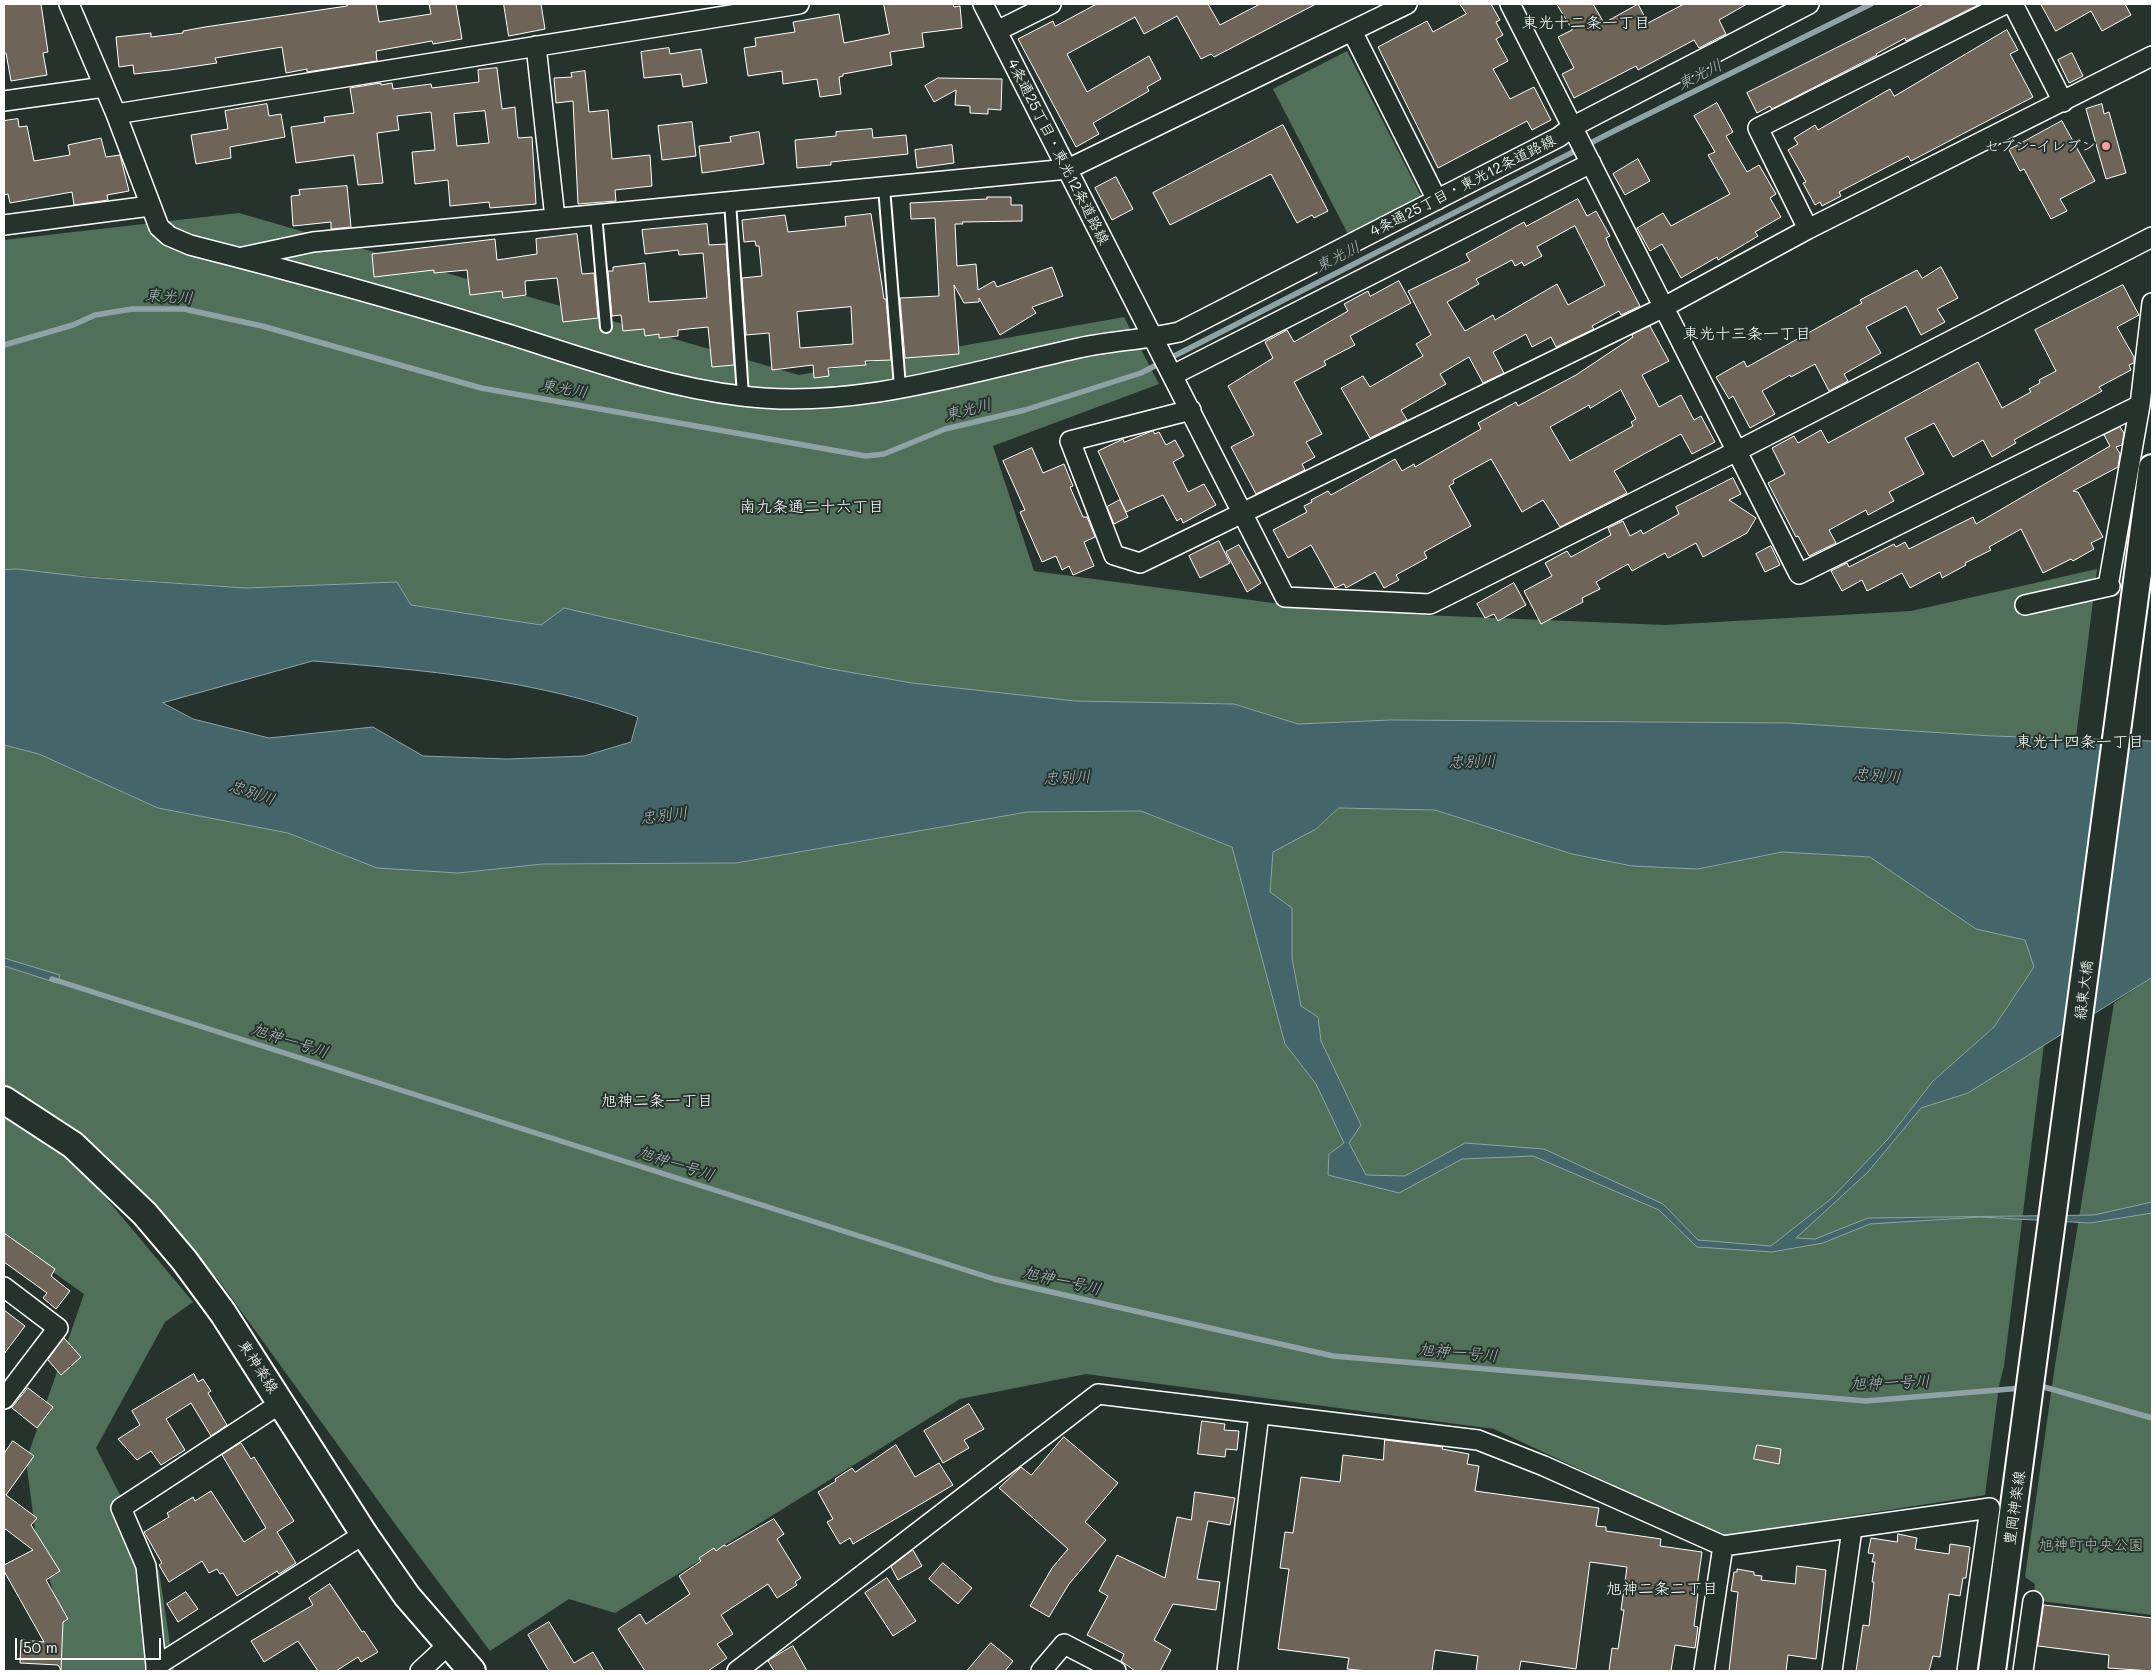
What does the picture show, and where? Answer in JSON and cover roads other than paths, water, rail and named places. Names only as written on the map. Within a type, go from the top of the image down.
[{"type":"main road","name":"緑東大橋","points":[[2037,1344],[2152,468]]},
{"type":"main road","name":"東神楽線","points":[[4,1100],[73,1144],[145,1214],[184,1260],[224,1313],[364,1534],[407,1596],[472,1671]]},
{"type":"main road","name":"豊岡神楽線","points":[[1992,1671],[2037,1344]]},
{"type":"street","points":[[69,4],[116,114],[159,227],[169,236],[190,245],[474,324],[668,384],[743,396],[821,398],[900,388],[1078,348],[1157,344],[1285,597],[1430,604],[1737,451],[2152,238]]},
{"type":"street","points":[[116,114],[799,4]]},
{"type":"street","name":"4条通25丁目・東光12条道路線","points":[[983,4],[1157,344],[1559,138],[1582,146],[1809,4]]},
{"type":"street","points":[[997,31],[1051,4]]},
{"type":"street","points":[[239,258],[313,242],[1068,169],[1407,4]]},
{"type":"street","points":[[1510,4],[1799,574],[2140,405]]},
{"type":"street","points":[[1808,229],[1758,128],[2005,4]]},
{"type":"street","points":[[2013,4],[2064,102]]},
{"type":"street","points":[[1352,31],[1437,200]]},
{"type":"street","points":[[536,46],[556,218]]},
{"type":"street","points":[[1190,410],[1070,441],[1114,554],[1140,563],[1243,514],[1664,307],[1808,229],[2064,102],[2152,56]]},
{"type":"street","points":[[4,101],[104,87]]},
{"type":"street","points":[[1171,371],[1582,146]]},
{"type":"street","points":[[4,225],[150,206]]},
{"type":"street","points":[[2025,605],[2109,586],[2140,405],[2152,303]]},
{"type":"street","points":[[4,1287],[58,1328],[4,1399]]},
{"type":"street","points":[[737,1671],[1098,1394],[1478,1440],[1544,1466],[1723,1546],[1990,1508],[1967,1671]]},
{"type":"street","points":[[281,1403],[121,1508],[146,1566],[156,1669],[364,1534]]},
{"type":"street","points":[[1227,1671],[1259,1414]]},
{"type":"street","points":[[1832,1671],[1852,1529]]},
{"type":"street","points":[[1704,1671],[1723,1546]]},
{"type":"street","points":[[2027,1671],[2023,1671],[2033,1601]]},
{"type":"street","points":[[1041,1671],[1064,1644],[1116,1671]]},
{"type":"street","points":[[420,1671],[448,1645]]},
{"type":"lane","points":[[884,187],[900,388]]},
{"type":"lane","points":[[730,201],[743,396]]},
{"type":"lane","points":[[596,214],[606,327]]},
{"type":"water","name":"忠別川","points":[[17,569],[86,577],[245,588],[397,582],[411,605],[541,625],[564,608],[826,668],[912,683],[1075,701],[1234,704],[1298,724],[1391,720],[1788,723],[1992,736],[2152,741],[2152,979],[1968,1093],[1921,1108],[1868,1172],[1796,1238],[1815,1239],[1868,1218],[2094,1215],[2152,1202],[2152,1213],[2090,1223],[1980,1217],[1870,1224],[1823,1243],[1772,1252],[1697,1247],[1659,1210],[1533,1156],[1462,1159],[1399,1193],[1328,1175],[1329,1154],[1344,1143],[1316,1084],[1285,1044],[1232,847],[1141,811],[1027,812],[736,863],[543,864],[458,873],[377,868],[288,833],[158,808],[39,754],[4,745],[4,570]],"holes":[[[313,661],[395,668],[519,685],[559,693],[638,717],[631,742],[584,756],[507,759],[423,756],[373,727],[269,738],[193,719],[163,703]],[[1339,808],[1435,810],[1572,854],[1632,866],[1698,869],[1782,852],[1870,857],[1976,929],[2025,940],[2034,967],[1994,1027],[1933,1081],[1887,1140],[1832,1198],[1771,1246],[1698,1240],[1663,1204],[1544,1149],[1465,1143],[1405,1176],[1366,1175],[1349,1143],[1361,1125],[1321,1041],[1318,1017],[1301,1006],[1292,958],[1292,908],[1270,892],[1273,852],[1316,829]]]},
{"type":"water","points":[[4,958],[60,975],[57,983],[4,966]]},
{"type":"waterway","name":"東光川","points":[[4,345],[73,325],[95,315],[132,309],[184,309],[262,326],[481,388],[866,456],[884,454],[945,429],[1025,410],[1141,373],[1614,131],[1871,4]]},
{"type":"waterway","name":"旭神一号川","points":[[52,979],[994,1279],[1333,1356],[1866,1401],[2022,1388]]},
{"type":"waterway","name":"旭神一号川","points":[[2036,1387],[2044,1387],[2152,1418]]},
{"type":"tunnel","points":[[2110,586],[2152,585]]},
{"type":"place","name":"セブン-イレブン","points":[[2106,146]]},
{"type":"district","name":"東光十二条一丁目","points":[[1586,23]]},
{"type":"district","name":"東光十三条一丁目","points":[[1747,334]]},
{"type":"district","name":"南九条通二十六丁目","points":[[812,507]]},
{"type":"district","name":"東光十四条一丁目","points":[[2080,742]]},
{"type":"district","name":"旭神二条一丁目","points":[[657,1101]]},
{"type":"district","name":"旭神二条二丁目","points":[[1662,1589]]},
{"type":"park label","name":"旭神町中央公園","points":[[2091,1545]]}]
